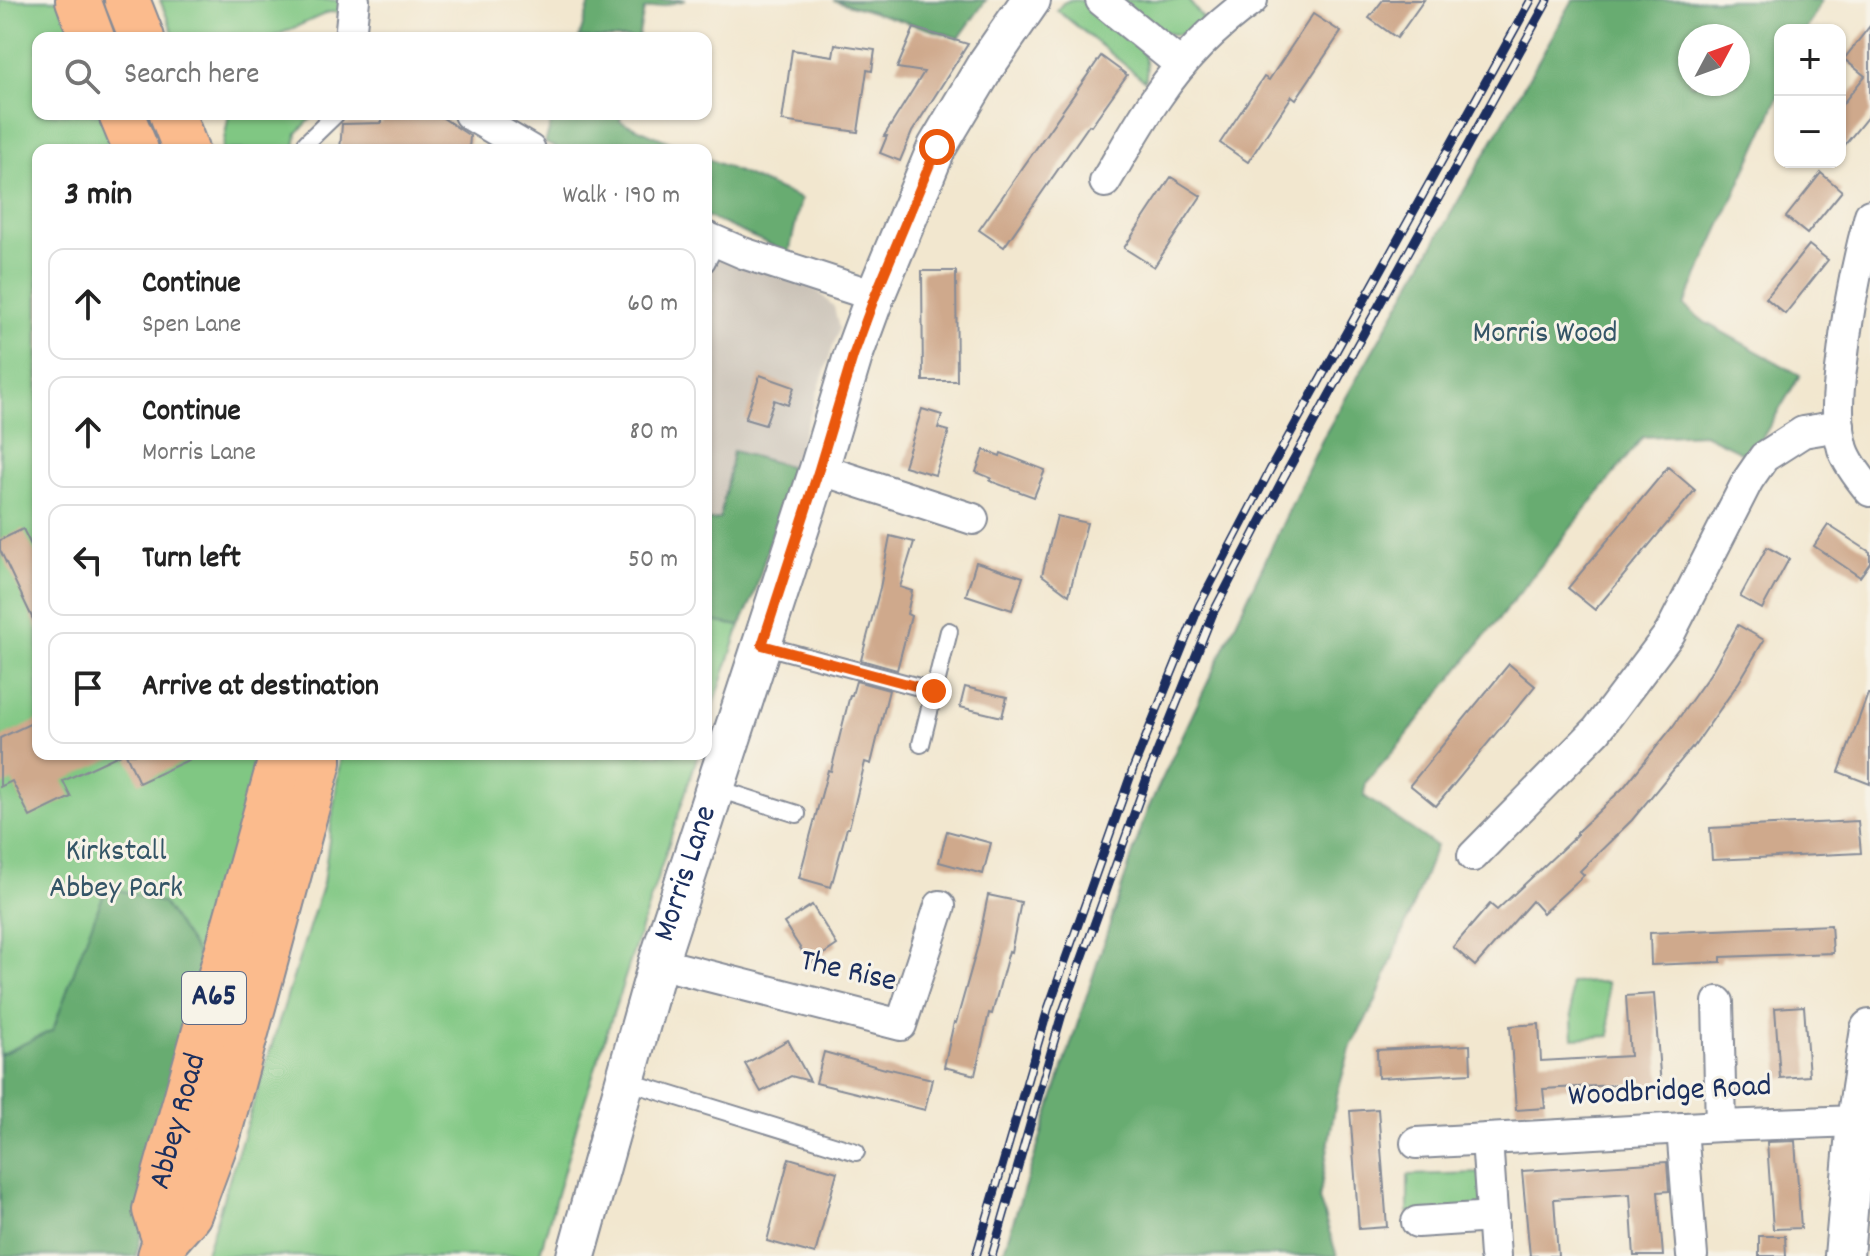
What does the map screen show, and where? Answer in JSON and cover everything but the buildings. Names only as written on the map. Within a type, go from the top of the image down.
[{"type":"main road","points":[[78,0],[90,32]]},
{"type":"main road","points":[[127,0],[140,32]]},
{"type":"main road","points":[[174,120],[184,144]]},
{"type":"main road","name":"Abbey Road","points":[[162,1249],[155,1210],[280,760]]},
{"type":"main road","name":"A65","points":[[162,1249],[189,1214],[218,1136],[319,760]]},
{"type":"street","points":[[351,32],[354,0]]},
{"type":"street","name":"Morris Lane","points":[[576,1256],[658,963],[853,356],[937,147],[986,65],[1031,0]]},
{"type":"street","points":[[1101,0],[1181,65]]},
{"type":"street","points":[[1105,182],[1156,98],[1181,65],[1211,34],[1252,0]]},
{"type":"street","points":[[479,120],[520,144]]},
{"type":"street","points":[[1870,215],[1857,265],[1839,390],[1839,426],[1844,451],[1870,491]]},
{"type":"street","points":[[712,247],[743,253],[875,296]]},
{"type":"street","points":[[1473,856],[1597,730],[1670,633],[1748,480],[1764,457],[1803,432],[1839,426]]},
{"type":"street","points":[[819,469],[973,519]]},
{"type":"street","name":"The Rise","points":[[658,963],[901,1025],[940,906]]},
{"type":"street","points":[[1718,1002],[1721,1126]]},
{"type":"street","points":[[1844,1256],[1856,1121],[1870,1029]]},
{"type":"street","name":"Woodbridge Road","points":[[1416,1143],[1856,1121]]},
{"type":"street","points":[[1682,1128],[1692,1256]]},
{"type":"street","points":[[1487,1139],[1495,1256]]},
{"type":"street","points":[[1417,1222],[1493,1217]]},
{"type":"lane","points":[[306,144],[330,120]]},
{"type":"lane","points":[[921,744],[949,631]]},
{"type":"lane","points":[[762,645],[934,691]]},
{"type":"lane","points":[[715,788],[797,814]]},
{"type":"lane","points":[[626,1081],[856,1152]]},
{"type":"shaded area","points":[[712,247],[819,292],[834,307],[839,329],[792,467],[733,451],[720,520],[712,521]]},
{"type":"green space","name":"Kirkstall Abbey Park","points":[[0,0],[68,0],[80,32],[32,32],[32,120],[112,120],[122,144],[32,144],[32,760],[268,760],[180,1051],[0,1085]]},
{"type":"green space","points":[[160,0],[366,0],[365,13],[329,12],[284,32],[173,32]]},
{"type":"green space","points":[[591,0],[686,0],[644,10],[639,32],[581,32]]},
{"type":"green space","points":[[833,0],[986,0],[959,38]]},
{"type":"green space","points":[[1070,0],[1095,7],[1135,44],[1146,62],[1145,81],[1057,10]]},
{"type":"green space","points":[[1118,0],[1188,0],[1206,22],[1193,31],[1170,34],[1149,24]]},
{"type":"green space","name":"Morris Wood","points":[[1573,0],[1822,0],[1809,24],[1774,24],[1774,106],[1684,306],[1706,323],[1800,375],[1751,457],[1704,434],[1643,437],[1399,745],[1366,782],[1364,796],[1436,846],[1375,1003],[1351,1046],[1337,1095],[1319,1199],[1337,1256],[1002,1256],[1146,813],[1324,436]]},
{"type":"green space","points":[[228,120],[310,120],[297,133],[296,144],[223,144]]},
{"type":"green space","points":[[552,120],[620,120],[674,144],[547,144]]},
{"type":"green space","points":[[712,161],[801,199],[789,253],[712,219]]},
{"type":"green space","points":[[733,451],[792,467],[753,598],[740,626],[712,621],[712,520],[720,519]]},
{"type":"green space","points":[[712,621],[740,626],[712,711]]},
{"type":"green space","points":[[340,760],[696,760],[579,1118],[539,1256],[205,1256],[323,883]]},
{"type":"green space","points":[[107,886],[163,903],[196,952],[206,999],[173,1109],[136,1256],[0,1256],[0,1055],[53,1030]]},
{"type":"green space","points":[[1607,982],[1610,1036],[1573,1038],[1570,983]]},
{"type":"green space","points":[[1480,1173],[1483,1210],[1408,1213],[1408,1175]]},
{"type":"railway","points":[[976,1256],[1048,1009],[1133,769],[1199,606],[1270,470],[1531,0]]},
{"type":"railway","points":[[992,1256],[1062,1014],[1148,775],[1213,613],[1284,477],[1548,0]]},
{"type":"route","points":[[934,691],[762,645],[853,356],[937,147]]}]
